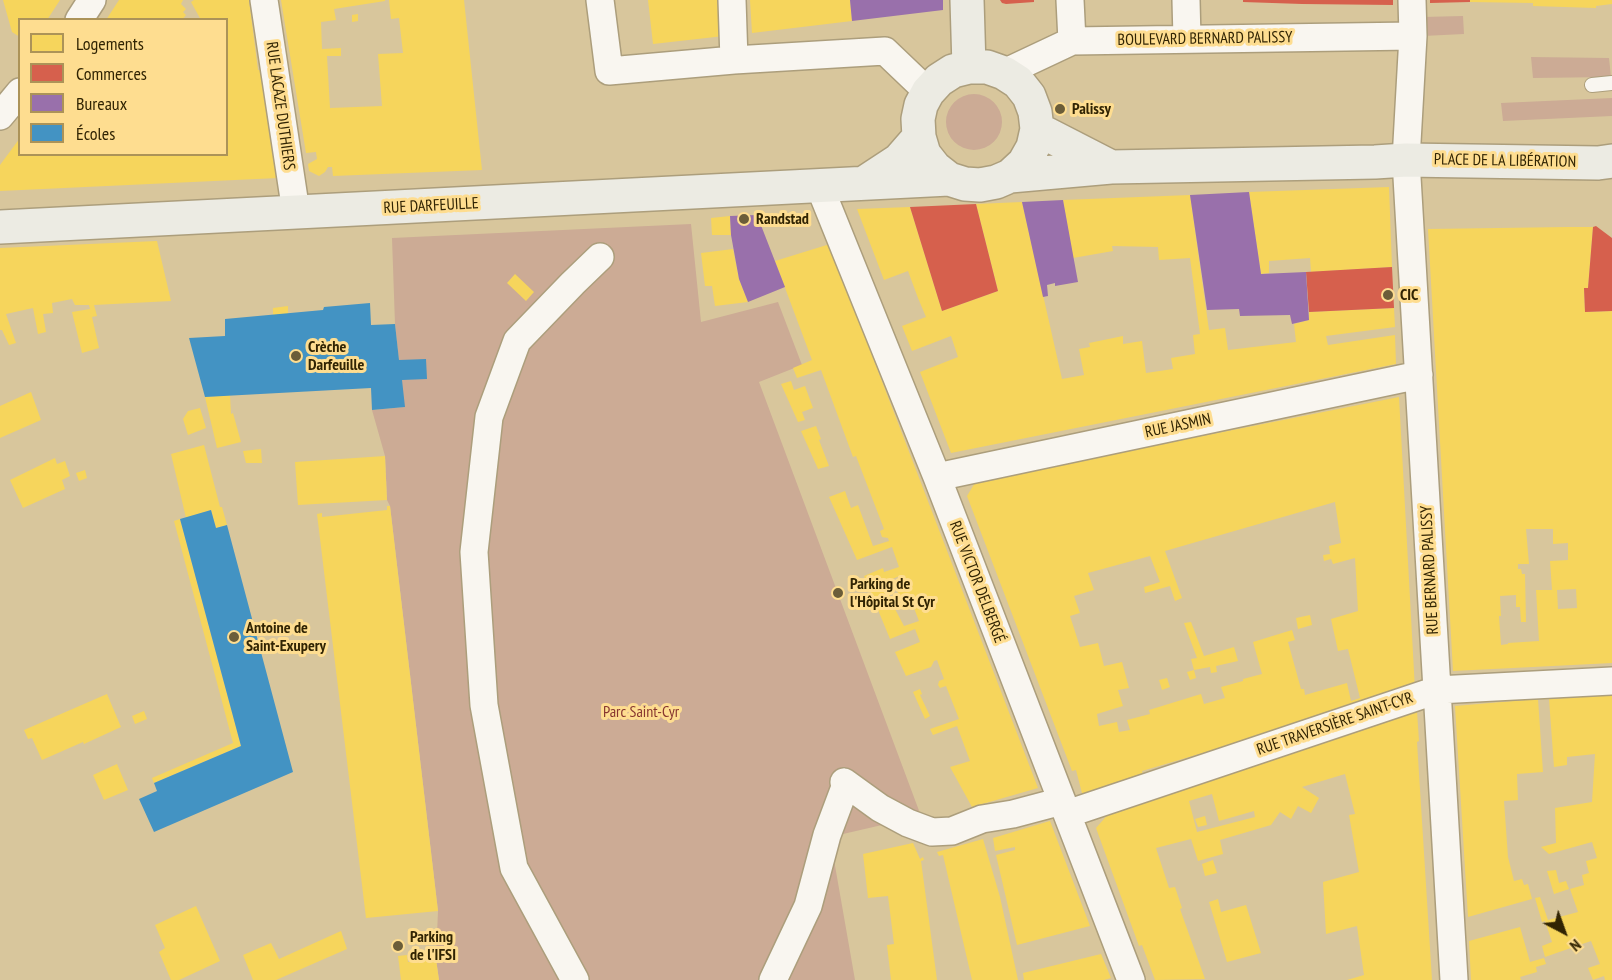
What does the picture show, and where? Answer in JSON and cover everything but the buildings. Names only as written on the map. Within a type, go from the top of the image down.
[{"type":"main road","points":[[967,0],[969,67]]},
{"type":"main road","points":[[1010,176],[1024,163],[1033,147],[1036,129],[1035,112],[1029,96],[1018,82],[1004,73],[987,67],[969,67],[953,71],[939,80],[928,92],[921,105],[918,119],[919,137],[924,154],[935,168],[950,179],[965,184],[980,185],[1010,176],[1111,167],[1409,160]]},
{"type":"main road","points":[[1036,129],[1111,167]]},
{"type":"main road","points":[[862,184],[899,160],[919,137]]},
{"type":"main road","name":"PLACE DE LA LIBÉRATION","points":[[1409,160],[1607,163]]},
{"type":"main road","name":"RUE DARFEUILLE","points":[[0,227],[950,179]]},
{"type":"street","points":[[80,18],[92,0]]},
{"type":"street","name":"RUE LACAZE DUTHIERS","points":[[264,0],[296,212]]},
{"type":"street","points":[[600,0],[609,71],[734,60],[885,51],[928,92]]},
{"type":"street","points":[[732,0],[734,60]]},
{"type":"street","points":[[1070,0],[1072,41]]},
{"type":"street","points":[[1186,0],[1188,39]]},
{"type":"street","name":"RUE BERNARD PALISSY","points":[[1412,0],[1409,160],[1454,980]]},
{"type":"street","name":"BOULEVARD BERNARD PALISSY","points":[[1004,73],[1072,41],[1413,36]]},
{"type":"street","name":"RUE VICTOR DELBERGÉ","points":[[819,185],[937,477],[1131,980]]},
{"type":"street","points":[[575,980],[514,868],[484,705],[474,552],[489,417],[517,341],[600,257]]},
{"type":"street","name":"RUE JASMIN","points":[[937,477],[1419,375]]},
{"type":"street","name":"RUE TRAVERSIÈRE SAINT-CYR","points":[[773,980],[808,906],[827,835],[845,787],[844,782],[880,808],[908,823],[932,832],[952,831],[982,819],[1064,808],[1437,690],[1612,681]]},
{"type":"lane","points":[[1592,85],[1612,83]]},
{"type":"green space","points":[[1463,16],[1464,34],[1423,36],[1422,17]]},
{"type":"green space","points":[[1531,57],[1609,58],[1611,77],[1533,78]]},
{"type":"green space","points":[[974,94],[989,99],[997,107],[1002,122],[997,137],[989,145],[974,150],[959,145],[951,137],[946,122],[951,107],[959,99]]},
{"type":"green space","points":[[1612,98],[1612,116],[1503,121],[1501,103]]},
{"type":"green space","name":"Parc Saint-Cyr","points":[[691,224],[701,322],[778,302],[802,365],[759,382],[921,816],[830,837],[855,980],[439,980],[436,959],[438,911],[390,506],[387,500],[385,456],[372,410],[404,407],[395,324],[392,238]]},
{"type":"place","name":"Palissy","points":[[1060,109]]},
{"type":"place","name":"Randstad","points":[[744,219]]},
{"type":"place","name":"CIC","points":[[1388,295]]},
{"type":"place","name":"Crèche Darfeuille","points":[[296,356]]},
{"type":"place","name":"Parking de l'Hôpital St Cyr","points":[[838,593]]},
{"type":"place","name":"Antoine de Saint-Exupery","points":[[234,637]]},
{"type":"place","name":"Parking de l'IFSI","points":[[398,946]]}]
